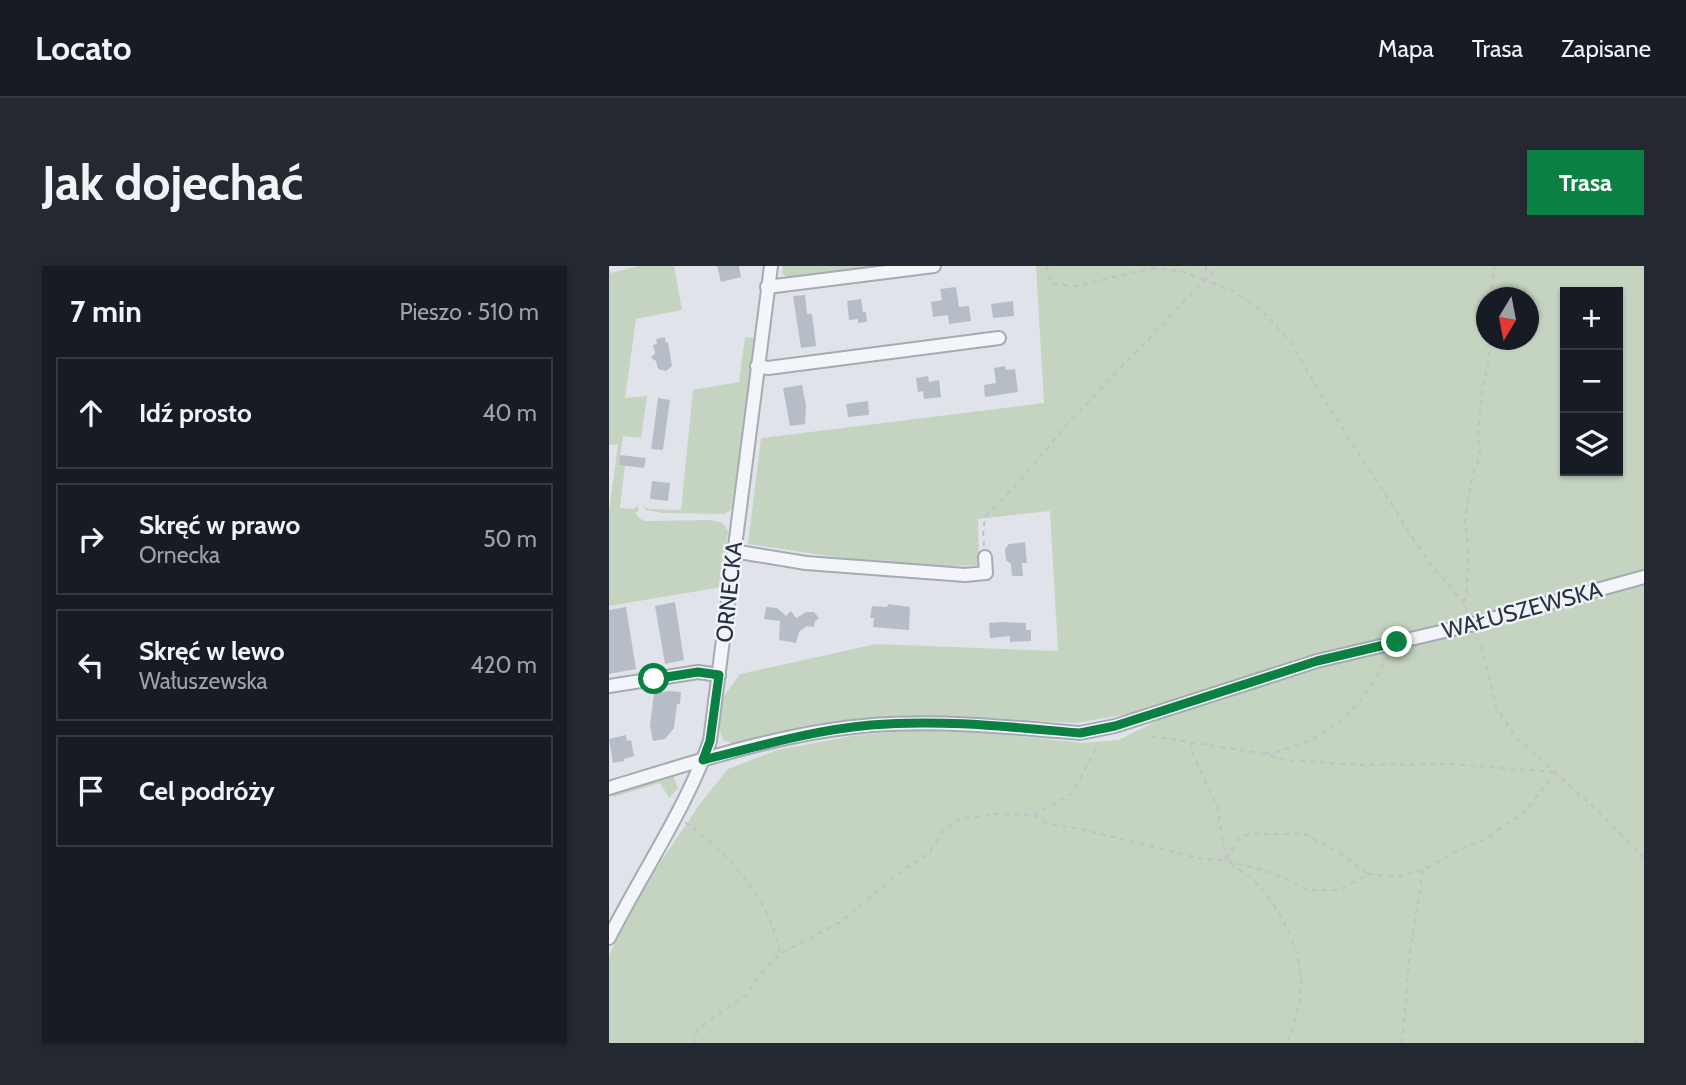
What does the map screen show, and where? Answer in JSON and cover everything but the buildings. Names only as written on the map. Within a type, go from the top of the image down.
[{"type":"street","name":"ORNECKA","points":[[609,938],[675,815],[710,741],[771,266]]},
{"type":"street","points":[[767,287],[934,266]]},
{"type":"street","points":[[757,366],[768,368],[999,338]]},
{"type":"street","points":[[733,551],[806,563],[965,575],[986,573],[985,557]]},
{"type":"street","name":"WAŁUSZEWSKA","points":[[609,788],[809,733],[871,725],[951,723],[1090,732],[1317,661],[1470,625],[1644,577]]},
{"type":"street","points":[[609,687],[698,672],[719,675]]},
{"type":"path","points":[[1046,266],[1052,284],[1075,286],[1153,268],[1180,271],[1235,292],[1262,311],[1290,343],[1415,541],[1464,604]]},
{"type":"path","points":[[1206,266],[1206,280]]},
{"type":"path","points":[[985,557],[983,529],[986,516],[1071,420],[1218,266]]},
{"type":"path","points":[[1262,266],[1267,266]]},
{"type":"path","points":[[1492,287],[1494,266]]},
{"type":"path","points":[[1488,350],[1478,435],[1480,456],[1472,477],[1465,522],[1468,564],[1464,604],[1470,625],[1482,649],[1496,706],[1504,722],[1514,735],[1644,858]]},
{"type":"path","points":[[1261,753],[1303,743],[1330,730],[1343,720],[1373,682],[1397,642]]},
{"type":"path","points":[[693,1043],[698,1029],[747,994],[762,972],[780,954],[842,921],[904,869],[927,855],[950,823],[958,819],[998,814],[1034,815],[1073,793],[1095,750],[1098,734]]},
{"type":"path","points":[[1151,736],[1261,753],[1286,760],[1358,765],[1451,764],[1556,772]]},
{"type":"path","points":[[1192,742],[1191,750],[1217,806],[1226,860],[1255,882],[1272,904],[1293,942],[1301,988],[1298,1010],[1287,1043]]},
{"type":"path","points":[[1226,860],[1239,839],[1248,834],[1304,834],[1338,851],[1369,874],[1395,877],[1423,870],[1486,839],[1522,815],[1556,772]]},
{"type":"path","points":[[675,815],[710,840],[747,883],[767,912],[780,954]]},
{"type":"path","points":[[1034,815],[1048,824],[1202,859],[1226,860],[1275,874],[1308,890],[1339,890],[1369,874]]},
{"type":"path","points":[[1402,1043],[1410,951],[1423,870]]},
{"type":"path","points":[[1635,1043],[1644,1035]]},
{"type":"green space","points":[[638,266],[674,266],[682,310],[636,319],[625,398],[647,396],[641,438],[623,436],[619,465],[625,466],[620,508],[633,509],[637,506],[639,511],[635,513],[645,521],[711,520],[723,523],[728,531],[723,587],[609,606],[609,512],[618,444],[609,445],[609,269],[611,273]]},
{"type":"green space","points":[[783,266],[903,266],[789,280],[782,273]]},
{"type":"green space","points":[[1036,266],[1644,266],[1644,571],[1477,617],[1322,653],[1139,712],[1076,723],[991,718],[896,717],[848,722],[738,745],[723,740],[719,729],[721,700],[740,674],[876,644],[1058,651],[1050,511],[978,519],[979,565],[892,563],[748,544],[761,438],[1044,403]]},
{"type":"green space","points":[[745,337],[754,338],[734,504],[730,511],[724,514],[663,513],[646,510],[643,506],[649,509],[681,510],[693,390],[739,382]]},
{"type":"green space","points":[[1644,582],[1644,1043],[609,1043],[609,955],[651,876],[702,801],[728,769],[777,750],[889,732],[949,729],[1083,743],[1119,740],[1170,714],[1307,671],[1473,631]]},
{"type":"green space","points":[[673,775],[678,788],[669,798],[660,783],[613,797],[613,792]]},
{"type":"route","points":[[654,679],[698,672],[719,675],[710,741],[703,760],[809,733],[871,725],[979,724],[1090,732],[1317,661],[1397,642]]}]
